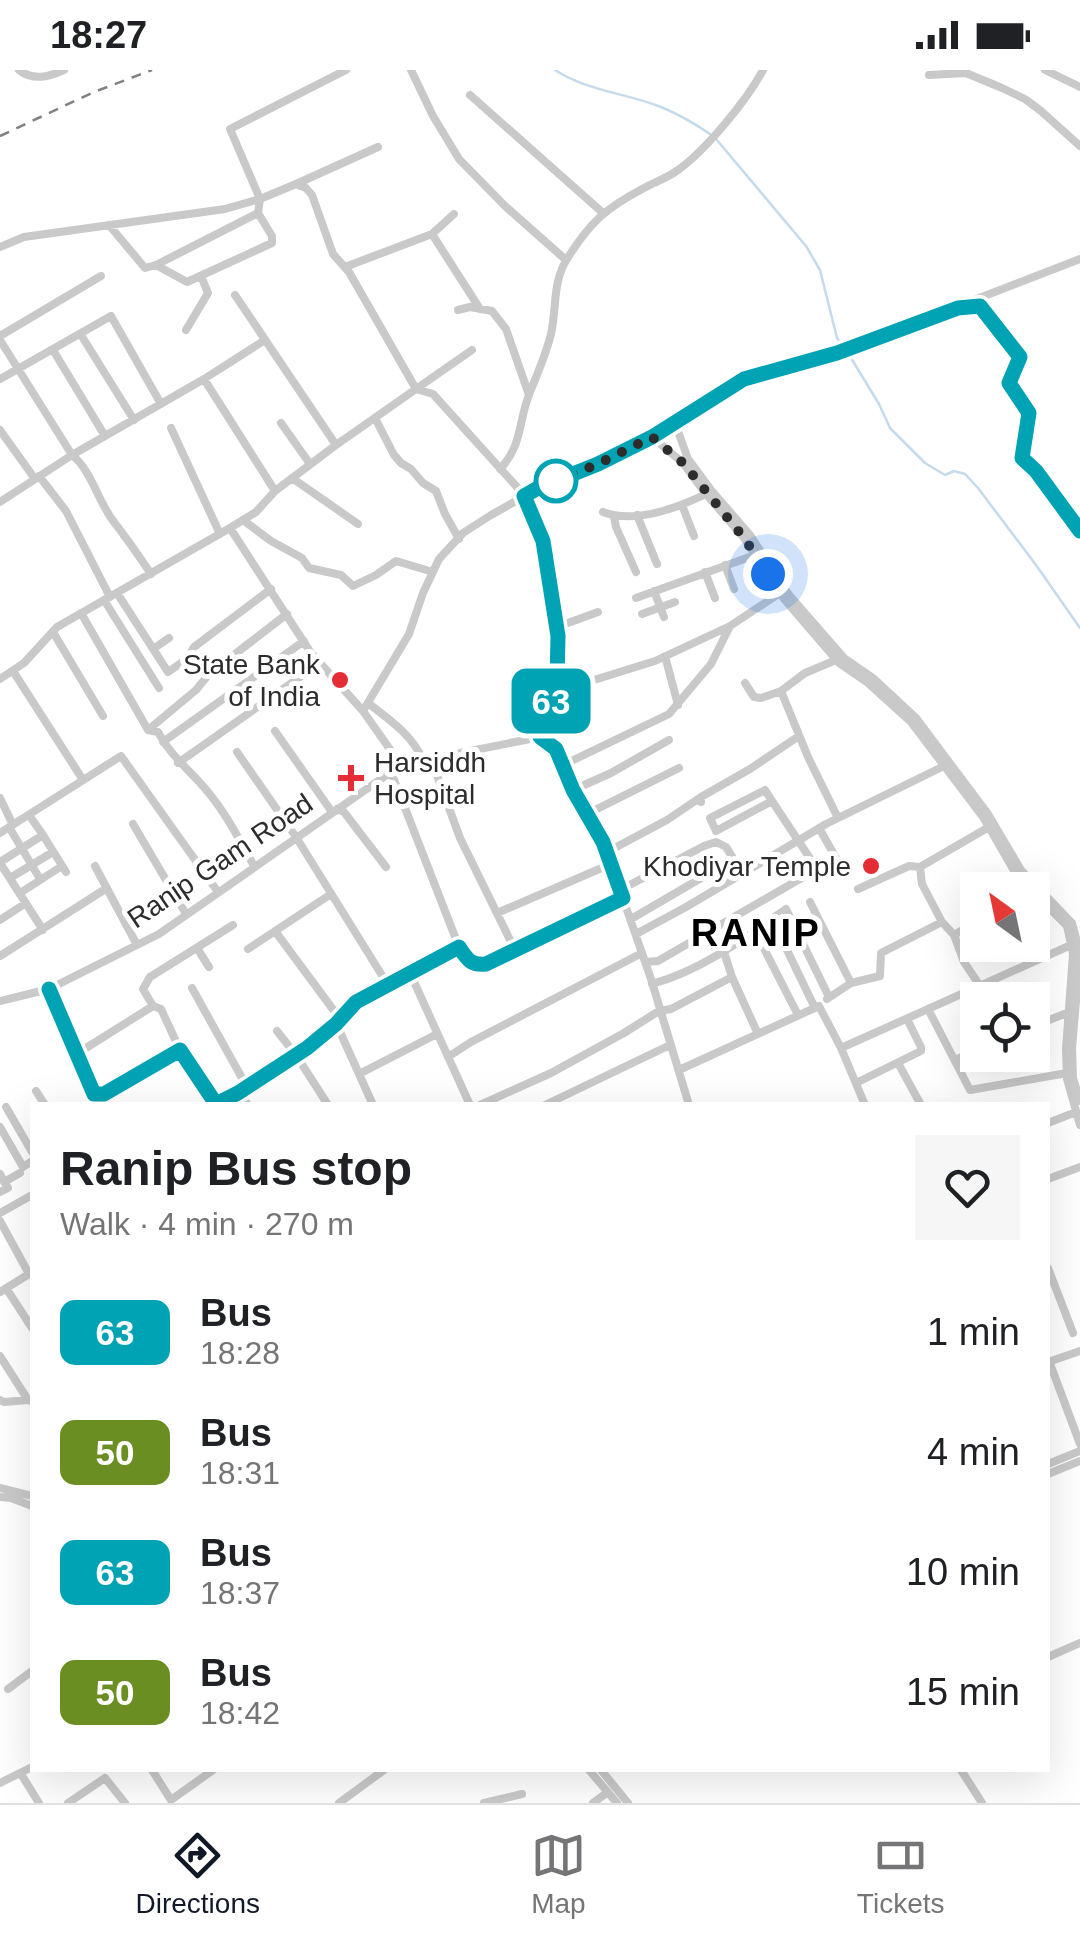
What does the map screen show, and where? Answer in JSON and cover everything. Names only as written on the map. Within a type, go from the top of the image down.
[{"type":"street","points":[[19,70],[40,78],[64,70]]},
{"type":"street","points":[[156,265],[187,282],[272,243],[258,213],[260,198],[230,129],[346,70]]},
{"type":"street","points":[[412,70],[459,159],[566,260]]},
{"type":"street","points":[[500,469],[514,456],[529,395],[552,332],[555,288],[566,260],[610,206],[678,170],[738,106],[763,70]]},
{"type":"street","points":[[1046,70],[1080,87]]},
{"type":"street","points":[[929,75],[966,73],[1002,88],[1025,99],[1080,146]]},
{"type":"street","points":[[470,95],[603,213]]},
{"type":"street","points":[[0,248],[24,237],[224,209],[296,184],[378,147]]},
{"type":"street","points":[[296,184],[312,195],[334,254],[416,389],[432,394],[524,496],[543,541],[556,626],[557,681],[540,737]]},
{"type":"street","points":[[108,225],[144,268],[258,213]]},
{"type":"street","points":[[345,267],[432,234],[454,214]]},
{"type":"street","points":[[432,234],[480,309]]},
{"type":"street","points":[[365,707],[409,634],[439,559],[458,538],[491,515],[538,488],[652,437],[744,379],[837,353],[1080,259]]},
{"type":"street","points":[[101,276],[0,338],[150,574]]},
{"type":"street","points":[[186,330],[208,292],[201,276]]},
{"type":"street","points":[[235,296],[336,445]]},
{"type":"street","points":[[958,308],[980,306],[1020,357],[1009,383],[1029,413],[1022,458],[1080,531]]},
{"type":"street","points":[[458,310],[470,307],[492,311],[506,329],[529,395]]},
{"type":"street","points":[[0,379],[111,316],[162,404]]},
{"type":"street","points":[[81,334],[134,420]]},
{"type":"street","points":[[0,502],[266,340]]},
{"type":"street","points":[[52,350],[104,436]]},
{"type":"street","points":[[0,679],[24,663],[52,632],[256,512],[275,491],[310,464],[472,350]]},
{"type":"street","points":[[204,380],[275,491]]},
{"type":"street","points":[[375,418],[400,463],[436,491],[458,538]]},
{"type":"street","points":[[281,423],[310,464]]},
{"type":"street","points":[[675,423],[688,459],[750,534],[789,594],[844,658],[916,718],[988,814],[1021,870],[1072,922],[1080,953],[1072,1049],[1080,1101]]},
{"type":"street","points":[[171,428],[220,534]]},
{"type":"street","points":[[0,430],[66,511],[158,688]]},
{"type":"street","points":[[652,437],[683,463],[744,538],[780,593],[836,660],[911,722],[988,827],[1015,872]]},
{"type":"street","points":[[292,478],[358,524]]},
{"type":"street","points":[[602,512],[638,515],[682,505],[706,494]]},
{"type":"street","points":[[682,505],[694,536]]},
{"type":"street","points":[[638,515],[657,564]]},
{"type":"street","points":[[614,516],[636,572]]},
{"type":"street","points":[[243,520],[302,558],[310,568],[340,575],[353,586],[396,561],[433,572]]},
{"type":"street","points":[[230,528],[304,642],[365,707],[401,765],[540,737],[556,749],[611,864],[688,1102]]},
{"type":"street","points":[[636,598],[755,555]]},
{"type":"street","points":[[724,566],[734,589]]},
{"type":"street","points":[[706,572],[716,598]]},
{"type":"street","points":[[209,674],[191,652],[194,647],[271,590]]},
{"type":"street","points":[[654,592],[664,618]]},
{"type":"street","points":[[555,688],[565,689],[665,656],[730,626],[780,593]]},
{"type":"street","points":[[111,596],[168,672],[184,661]]},
{"type":"street","points":[[642,614],[675,602]]},
{"type":"street","points":[[556,626],[598,612]]},
{"type":"street","points":[[82,613],[148,730],[158,732],[178,763],[190,770],[212,797],[254,866]]},
{"type":"street","points":[[148,730],[209,674],[287,614]]},
{"type":"street","points":[[563,765],[670,714],[711,664],[730,626]]},
{"type":"street","points":[[52,632],[103,716]]},
{"type":"street","points":[[153,649],[169,638]]},
{"type":"street","points":[[163,742],[304,642]]},
{"type":"street","points":[[665,656],[678,705]]},
{"type":"street","points":[[745,683],[754,697],[761,698],[836,660]]},
{"type":"street","points":[[178,763],[320,663]]},
{"type":"street","points":[[12,670],[83,780]]},
{"type":"street","points":[[781,691],[838,818]]},
{"type":"street","points":[[365,707],[394,723],[427,760],[515,950]]},
{"type":"street","points":[[275,731],[335,810],[344,812],[386,867]]},
{"type":"street","points":[[606,852],[667,820],[800,736]]},
{"type":"street","points":[[573,790],[670,740]]},
{"type":"street","points":[[237,752],[296,837],[388,985]]},
{"type":"street","points":[[7,828],[121,756],[218,892]]},
{"type":"street","name":"Ranip Gam Road","points":[[1,999],[49,989],[159,934],[401,765]]},
{"type":"street","points":[[636,934],[819,828],[944,766]]},
{"type":"street","points":[[587,814],[679,768]]},
{"type":"street","points":[[391,772],[459,947],[469,962],[477,965],[515,950],[622,894],[704,846],[716,842],[726,847],[743,874]]},
{"type":"street","points":[[448,1057],[644,958],[658,961],[817,869],[765,790],[710,818],[716,831],[772,801]]},
{"type":"street","points":[[0,798],[7,828],[40,879]]},
{"type":"street","points":[[20,893],[64,869],[29,814]]},
{"type":"street","points":[[132,824],[186,914]]},
{"type":"street","points":[[858,889],[910,866],[920,866],[988,827]]},
{"type":"street","points":[[819,828],[844,872]]},
{"type":"street","points":[[43,836],[0,863],[44,930]]},
{"type":"street","points":[[10,878],[53,852]]},
{"type":"street","points":[[497,913],[611,864]]},
{"type":"street","points":[[95,866],[137,945]]},
{"type":"street","points":[[920,866],[922,884],[942,922],[954,934],[964,962],[977,982]]},
{"type":"street","points":[[631,919],[720,867]]},
{"type":"street","points":[[0,956],[107,888]]},
{"type":"street","points":[[248,949],[331,894]]},
{"type":"street","points":[[810,902],[851,983]]},
{"type":"street","points":[[0,920],[26,903]]},
{"type":"street","points":[[652,984],[724,952],[786,909],[830,997]]},
{"type":"street","points":[[1050,909],[1066,926],[1073,954],[1068,1012],[1080,1125]]},
{"type":"street","points":[[772,919],[841,1048],[864,1102]]},
{"type":"street","points":[[679,1070],[817,1007],[851,983],[880,976],[882,953],[942,922]]},
{"type":"street","points":[[153,1006],[143,988],[150,978],[233,925]]},
{"type":"street","points":[[275,931],[338,1021],[372,1102]]},
{"type":"street","points":[[755,931],[798,1016]]},
{"type":"street","points":[[954,934],[960,931]]},
{"type":"street","points":[[989,982],[1071,946]]},
{"type":"street","points":[[219,1102],[296,1055],[356,1002],[459,947]]},
{"type":"street","points":[[197,948],[208,967]]},
{"type":"street","points":[[724,952],[758,1034]]},
{"type":"street","points":[[410,973],[469,1102]]},
{"type":"street","points":[[496,1102],[659,1010],[671,1009],[732,977]]},
{"type":"street","points":[[192,988],[248,1087]]},
{"type":"street","points":[[49,989],[100,1102]]},
{"type":"street","points":[[841,1048],[960,995]]},
{"type":"street","points":[[78,1054],[153,1006],[161,1008],[180,1050],[214,1102]]},
{"type":"street","points":[[928,1009],[970,1090],[1073,1074]]},
{"type":"street","points":[[1050,1020],[1068,1012]]},
{"type":"street","points":[[856,1083],[921,1051],[907,1018]]},
{"type":"street","points":[[277,1030],[326,1102]]},
{"type":"street","points":[[359,1074],[438,1034]]},
{"type":"street","points":[[553,1102],[670,1046]]},
{"type":"street","points":[[94,1094],[104,1094],[180,1050]]},
{"type":"street","points":[[955,1060],[960,1058]]},
{"type":"street","points":[[898,1063],[919,1102]]},
{"type":"street","points":[[36,1090],[43,1102]]},
{"type":"street","points":[[238,1093],[246,1102]]},
{"type":"street","points":[[6,1107],[30,1149]]},
{"type":"street","points":[[1050,1122],[1076,1112]]},
{"type":"street","points":[[0,1127],[24,1167],[30,1162]]},
{"type":"street","points":[[1050,1179],[1080,1167]]},
{"type":"street","points":[[0,1192],[8,1188],[2,1178],[20,1173]]},
{"type":"street","points":[[0,1212],[30,1196]]},
{"type":"street","points":[[0,1221],[30,1272]]},
{"type":"street","points":[[1050,1273],[1073,1333]]},
{"type":"street","points":[[30,1275],[3,1290],[30,1325]]},
{"type":"street","points":[[1050,1361],[1080,1351]]},
{"type":"street","points":[[0,1356],[30,1400],[0,1400]]},
{"type":"street","points":[[1050,1367],[1080,1448],[1050,1463]]},
{"type":"street","points":[[1050,1473],[1080,1461]]},
{"type":"street","points":[[0,1488],[30,1496]]},
{"type":"street","points":[[0,1498],[30,1505]]},
{"type":"street","points":[[1050,1656],[1080,1643]]},
{"type":"street","points":[[8,1689],[30,1673]]},
{"type":"street","points":[[0,1783],[30,1768]]},
{"type":"street","points":[[153,1772],[172,1801],[210,1772]]},
{"type":"street","points":[[340,1803],[381,1772]]},
{"type":"street","points":[[591,1772],[617,1803]]},
{"type":"street","points":[[603,1772],[628,1803]]},
{"type":"street","points":[[962,1772],[982,1803]]},
{"type":"street","points":[[20,1774],[39,1803]]},
{"type":"street","points":[[68,1803],[106,1778],[125,1803]]},
{"type":"street","points":[[593,1803],[608,1792]]},
{"type":"street","points":[[484,1803],[522,1794]]},
{"type":"waterway","points":[[555,70],[580,83],[661,107],[710,134]]},
{"type":"waterway","points":[[716,139],[806,246],[820,270],[837,338],[843,346]]},
{"type":"waterway","points":[[848,353],[890,428],[925,463],[945,475],[954,471],[965,474],[1080,628]]},
{"type":"railway","points":[[0,136],[152,70]]},
{"type":"bus line","name":"63","points":[[220,1102],[307,1048],[356,1002],[459,947],[469,962],[486,964],[623,898],[603,842],[573,790],[556,749],[540,737],[557,681],[558,636],[543,541],[524,496],[652,437],[744,379],[837,353],[958,308],[980,306],[1020,357],[1009,383],[1029,413],[1022,458],[1080,531]]},
{"type":"bus line","name":"63","points":[[49,989],[94,1094],[104,1094],[180,1050],[215,1102]]},
{"type":"place","name":"State Bank of India","points":[[340,680]]},
{"type":"place","name":"Harsiddh Hospital","points":[[351,778]]},
{"type":"place","name":"Khodiyar Temple","points":[[871,866]]},
{"type":"district","name":"RANIP","points":[[756,933]]},
{"type":"route","points":[[556,481],[652,437],[683,463],[768,574]]}]
